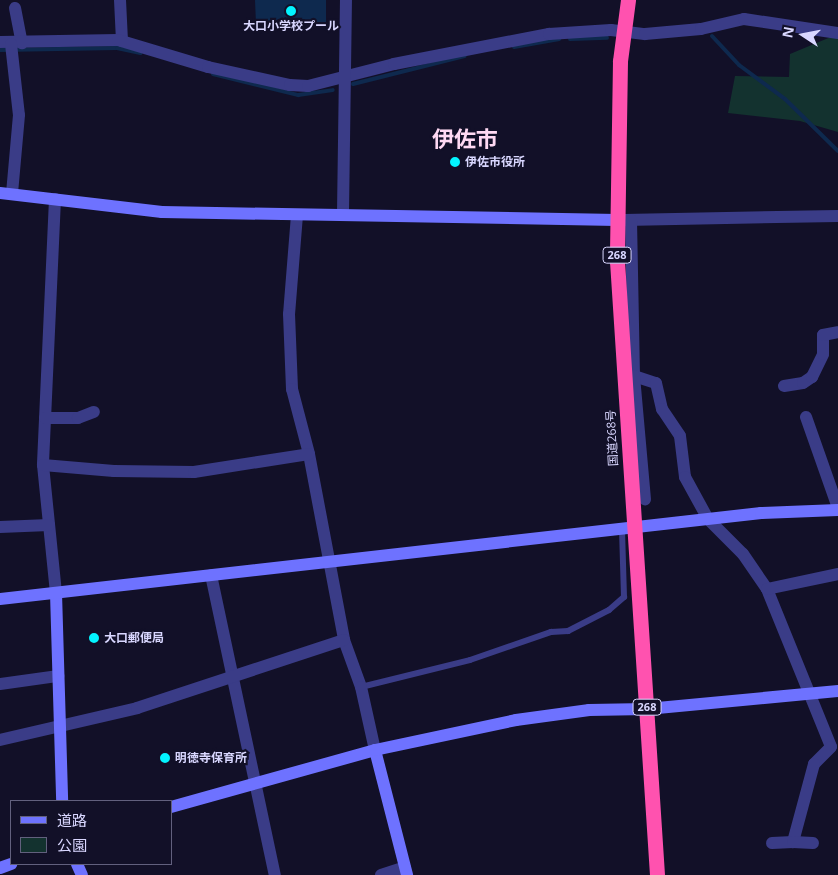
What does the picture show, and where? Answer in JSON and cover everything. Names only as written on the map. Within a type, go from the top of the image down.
[{"type":"highway","name":"国道268号","points":[[628,0],[623,31],[624,220],[631,511],[647,709],[657,875]]},
{"type":"street","points":[[120,0],[122,41]]},
{"type":"street","points":[[343,213],[346,0]]},
{"type":"street","points":[[15,8],[11,43],[20,115],[6,194],[162,212],[297,215],[343,213],[624,220],[838,216]]},
{"type":"street","points":[[11,43],[122,41],[208,67],[290,85],[345,78],[394,64],[549,34],[623,31],[645,34],[700,29],[744,19],[838,33]]},
{"type":"street","points":[[55,199],[43,465],[56,593],[58,729],[62,800]]},
{"type":"street","points":[[297,215],[289,314],[292,388],[309,454],[344,640],[360,687],[406,871],[381,875]]},
{"type":"street","points":[[624,220],[634,376],[645,500]]},
{"type":"street","points":[[784,386],[803,383],[812,377],[823,354],[823,335],[838,332]]},
{"type":"street","points":[[634,376],[656,383],[662,409],[680,436],[684,477],[708,519],[743,554],[767,588],[811,692],[831,747],[814,764],[793,842]]},
{"type":"street","points":[[45,418],[78,418],[94,412]]},
{"type":"street","points":[[0,599],[622,528],[838,509],[806,417]]},
{"type":"street","points":[[43,465],[114,471],[194,472],[309,454]]},
{"type":"street","points":[[0,526],[49,525]]},
{"type":"street","points":[[211,574],[231,677],[276,875]]},
{"type":"street","points":[[767,588],[838,574]]},
{"type":"street","points":[[0,740],[58,729],[137,708],[344,640]]},
{"type":"street","points":[[0,684],[58,676]]},
{"type":"street","points":[[172,807],[254,782],[375,750],[516,720],[589,710],[647,709],[811,692],[838,691]]},
{"type":"street","points":[[772,843],[813,843]]},
{"type":"lane","points":[[360,687],[470,660],[551,632],[568,631],[609,610],[624,597],[622,528]]},
{"type":"green space","points":[[838,34],[838,132],[800,121],[728,113],[735,76],[789,77],[790,54]]},
{"type":"water","name":"大口小学校プール","points":[[255,0],[326,0],[326,22],[256,24]]},
{"type":"waterway","points":[[712,36],[739,65],[785,99],[838,151]]},
{"type":"waterway","points":[[570,39],[607,38]]},
{"type":"waterway","points":[[514,47],[559,39]]},
{"type":"waterway","points":[[0,50],[117,48],[140,53]]},
{"type":"waterway","points":[[353,84],[465,56]]},
{"type":"waterway","points":[[213,74],[298,95],[333,90]]},
{"type":"place","name":"大口小学校プール","points":[[291,11]]},
{"type":"place","name":"伊佐市役所","points":[[455,162]]},
{"type":"place","name":"大口郵便局","points":[[94,638]]},
{"type":"place","name":"明徳寺保育所","points":[[165,758]]},
{"type":"district","name":"伊佐市","points":[[465,139]]}]
